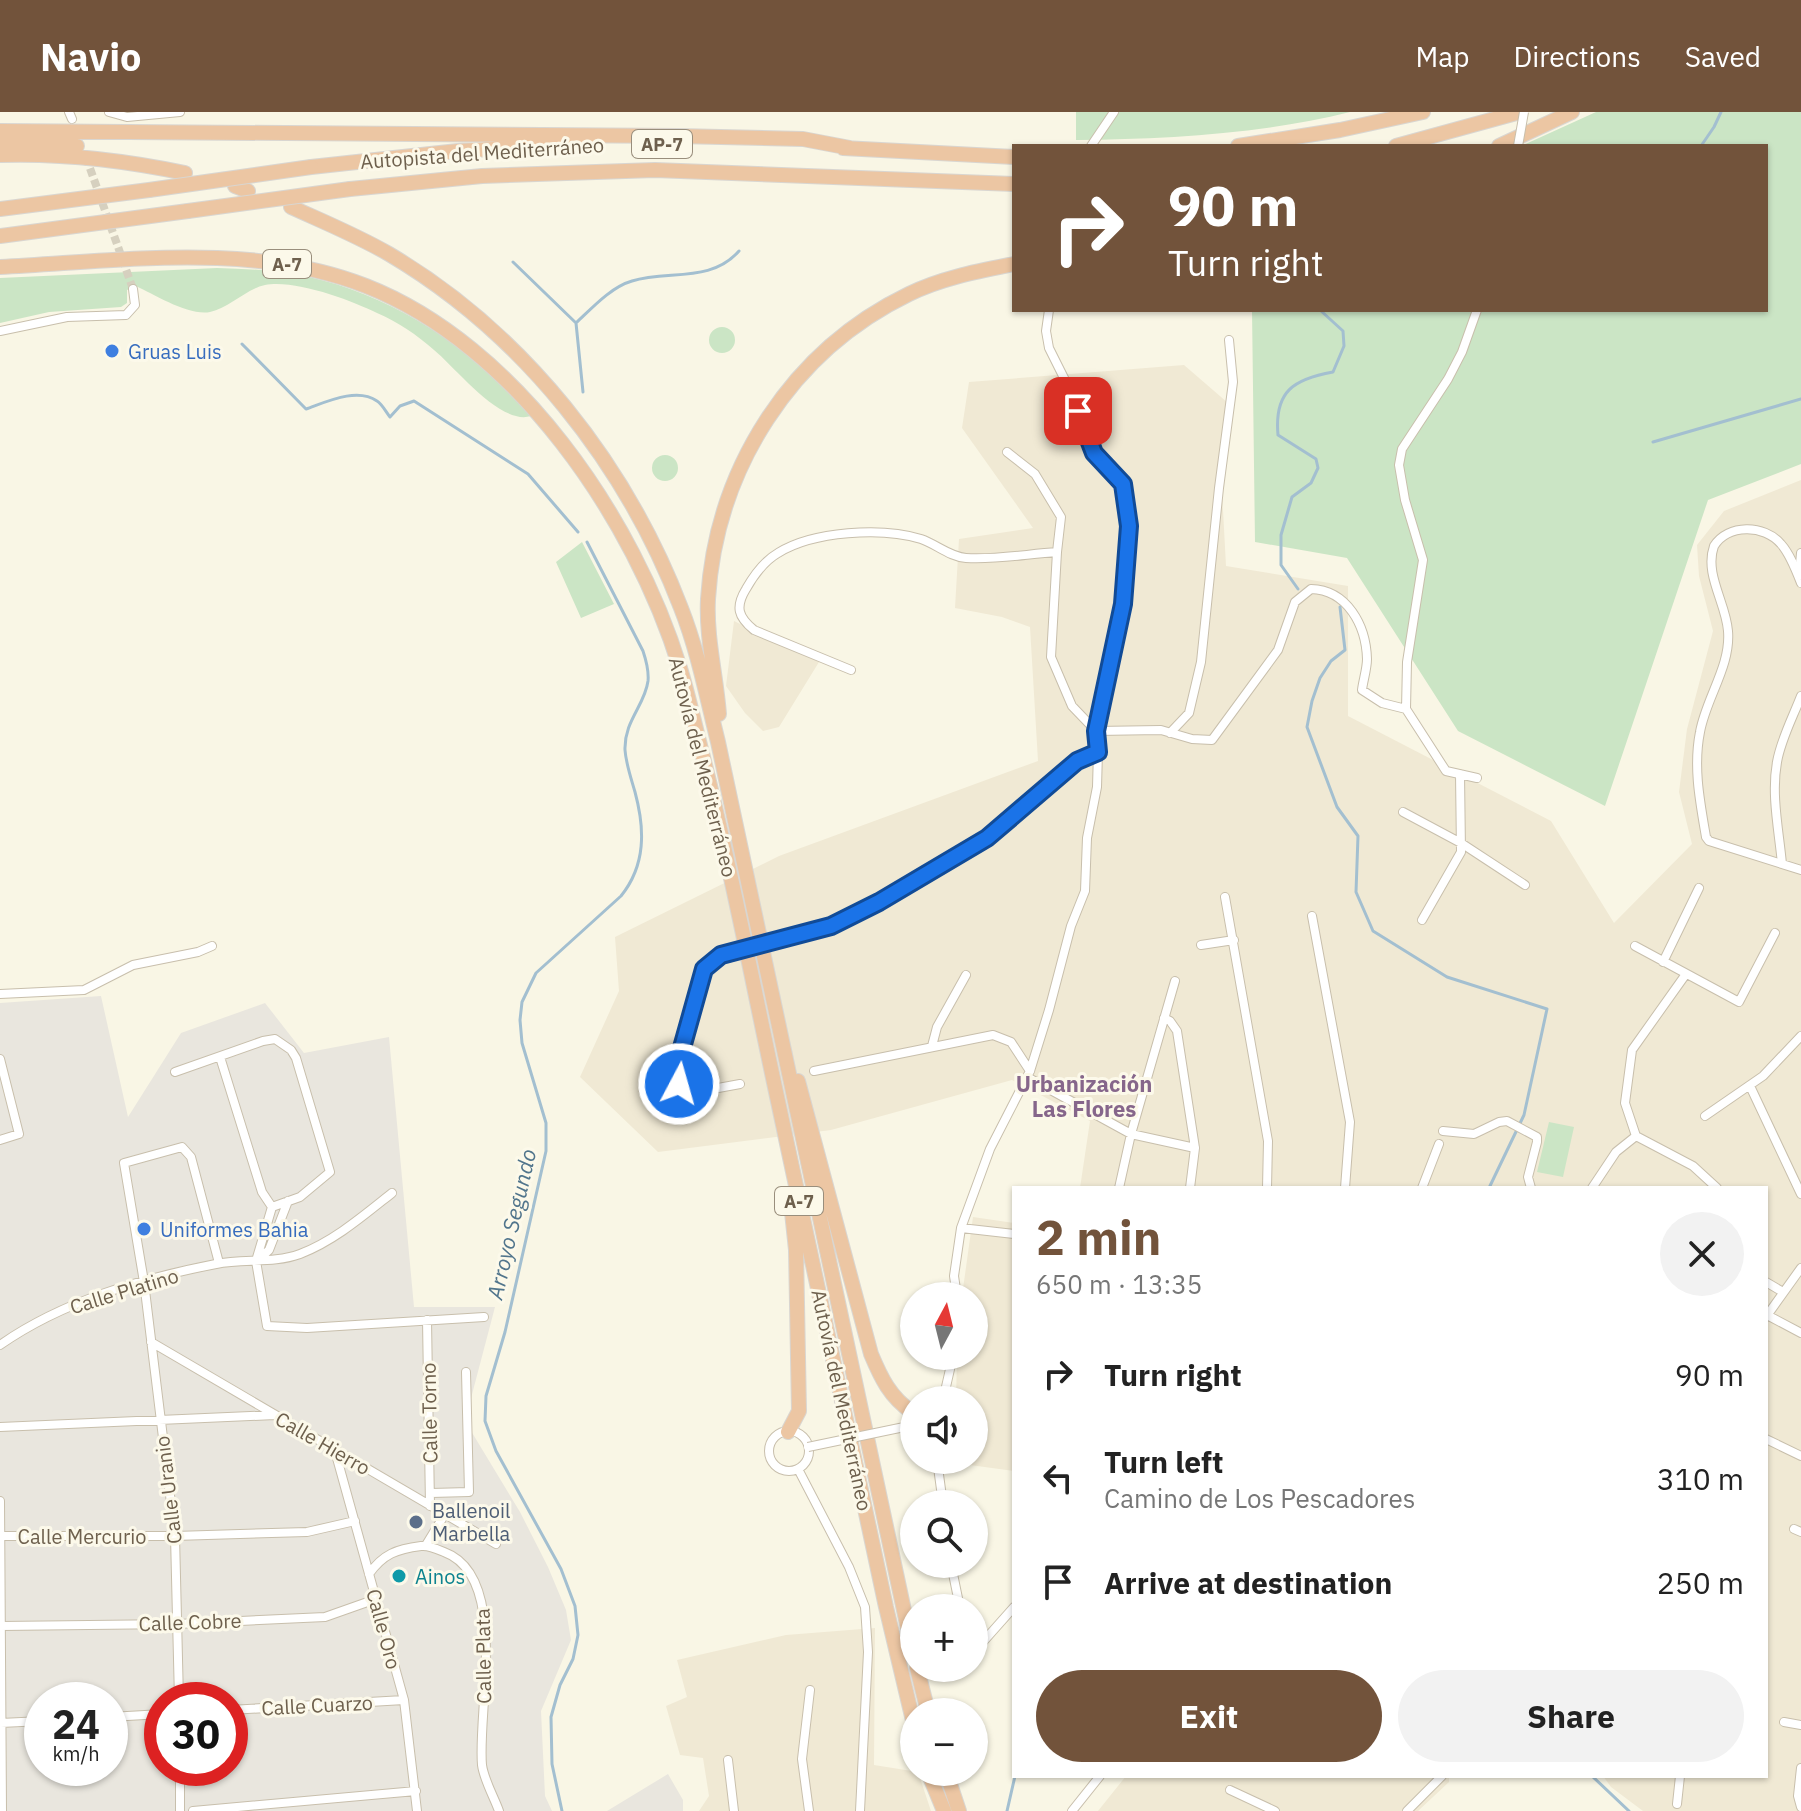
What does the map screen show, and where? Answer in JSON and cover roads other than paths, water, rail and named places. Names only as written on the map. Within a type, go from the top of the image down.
[{"type":"highway","points":[[1251,144],[1340,130],[1423,112]]},
{"type":"highway","points":[[1403,144],[1522,112]]},
{"type":"highway","points":[[1503,144],[1572,112]]},
{"type":"highway","points":[[0,131],[678,136],[803,139],[850,148]]},
{"type":"highway","points":[[0,143],[93,148],[112,151],[139,163]]},
{"type":"highway","name":"Autopista del Mediterráneo","points":[[0,209],[311,167],[458,151],[599,143],[850,148],[1012,157]]},
{"type":"highway","points":[[0,155],[97,157],[185,173]]},
{"type":"highway","name":"Autopista del Mediterráneo","points":[[0,236],[350,189],[482,176],[655,170],[1012,184]]},
{"type":"highway","name":"Autovía del Mediterráneo","points":[[291,207],[389,254],[438,287],[483,324],[550,389],[598,450],[663,562],[687,626],[718,742],[900,1594]]},
{"type":"highway","name":"Autovía del Mediterráneo","points":[[0,267],[238,259],[279,263],[340,276],[400,301],[431,319],[486,361],[531,405],[586,476],[615,524],[661,617],[682,677],[717,814],[908,1698]]},
{"type":"highway","points":[[718,742],[719,711],[708,628],[711,566],[724,507],[751,443],[782,395],[825,350],[877,311],[911,292],[934,284],[1012,264]]},
{"type":"highway","points":[[780,1033],[802,1091],[871,1354],[881,1379],[900,1404]]},
{"type":"highway","points":[[775,1088],[774,1113],[793,1211],[796,1250],[799,1411],[788,1432]]},
{"type":"highway","points":[[934,1786],[944,1811]]},
{"type":"highway","points":[[951,1786],[959,1811]]},
{"type":"street","points":[[109,112],[127,117],[180,112]]},
{"type":"street","points":[[1092,144],[1114,112]]},
{"type":"street","points":[[1518,144],[1522,112]]},
{"type":"street","points":[[0,331],[67,317],[126,315],[135,305],[133,289]]},
{"type":"street","points":[[955,1282],[961,1228],[990,1149],[1029,1074],[1071,926],[1085,891],[1087,838],[1097,787],[1096,731],[1123,604],[1129,526],[1123,484],[1094,453],[1070,390],[1049,348],[1046,331],[1049,312]]},
{"type":"street","points":[[1476,312],[1462,352],[1402,449],[1399,465],[1405,500],[1423,560],[1407,662],[1406,709],[1446,771],[1477,778]]},
{"type":"street","points":[[1170,733],[1189,713],[1201,662],[1233,382],[1229,340]]},
{"type":"street","points":[[1007,452],[1035,474],[1061,517],[1051,657],[1072,706],[1096,731],[1161,730],[1192,739],[1212,740],[1278,650],[1295,602],[1311,589],[1326,590],[1347,604],[1361,624],[1367,661],[1362,690],[1382,703],[1406,709]]},
{"type":"street","points":[[1800,580],[1778,540],[1753,530],[1728,533],[1714,546],[1711,561],[1728,631],[1727,653],[1700,731],[1696,772],[1709,841],[1801,870]]},
{"type":"street","points":[[851,670],[754,630],[741,619],[737,608],[743,593],[757,570],[777,553],[805,540],[884,532],[922,540],[962,558],[1057,552]]},
{"type":"street","points":[[1787,553],[1801,551],[1800,580]]},
{"type":"street","points":[[1782,864],[1775,796],[1776,770],[1781,747],[1801,696]]},
{"type":"street","points":[[740,1084],[691,1093],[679,1084],[678,1062],[704,969],[721,955],[831,926],[879,902],[987,838],[1077,761],[1098,752]]},
{"type":"street","points":[[1422,920],[1461,852],[1460,774]]},
{"type":"street","points":[[1403,812],[1461,843],[1525,885]]},
{"type":"street","points":[[1663,962],[1699,888]]},
{"type":"street","points":[[1225,897],[1268,1141],[1267,1186]]},
{"type":"street","points":[[1312,916],[1350,1122],[1345,1186]]},
{"type":"street","points":[[1635,946],[1739,1002],[1775,933]]},
{"type":"street","points":[[1201,945],[1234,940]]},
{"type":"street","points":[[0,994],[84,990],[133,965],[198,952],[212,946]]},
{"type":"street","points":[[1686,974],[1632,1050],[1625,1103],[1636,1136],[1693,1166],[1715,1186]]},
{"type":"street","points":[[932,1046],[937,1027],[966,975]]},
{"type":"street","points":[[1119,1186],[1131,1134],[1175,981]]},
{"type":"street","points":[[1164,1018],[1177,1031],[1195,1148],[1190,1186]]},
{"type":"street","points":[[814,1071],[932,1046],[1001,1036],[1011,1042],[1029,1074],[1131,1134],[1195,1148]]},
{"type":"street","points":[[1705,1116],[1763,1076],[1801,1036]]},
{"type":"street","points":[[175,1072],[263,1041],[275,1039],[291,1050],[330,1172],[300,1197],[272,1207]]},
{"type":"street","points":[[220,1057],[262,1192],[272,1207]]},
{"type":"street","points":[[0,1059],[19,1134],[0,1140]]},
{"type":"street","points":[[1750,1086],[1801,1194]]},
{"type":"street","points":[[1443,1131],[1474,1134],[1507,1121],[1537,1137],[1528,1177],[1530,1186]]},
{"type":"street","points":[[1593,1186],[1616,1152],[1636,1136]]},
{"type":"street","points":[[1423,1186],[1439,1144]]},
{"type":"street","name":"Calle Uranio","points":[[179,1682],[175,1536],[144,1282],[124,1163],[182,1147],[191,1157],[219,1263]]},
{"type":"street","name":"Calle Platino","points":[[0,1345],[29,1325],[84,1300],[219,1263],[298,1255],[327,1241],[392,1193]]},
{"type":"street","points":[[256,1261],[269,1250],[288,1201]]},
{"type":"street","points":[[272,1207],[256,1261],[267,1326],[307,1328],[484,1317]]},
{"type":"street","points":[[961,1228],[1012,1234]]},
{"type":"street","points":[[1768,1313],[1801,1268]]},
{"type":"street","points":[[1768,1283],[1783,1292]]},
{"type":"street","points":[[1768,1317],[1801,1333]]},
{"type":"street","name":"Calle Torno","points":[[427,1320],[430,1506]]},
{"type":"street","name":"Calle Hierro","points":[[151,1342],[496,1544]]},
{"type":"street","points":[[431,1493],[469,1492],[466,1372]]},
{"type":"street","points":[[0,1427],[275,1415]]},
{"type":"street","points":[[808,1447],[900,1420]]},
{"type":"street","points":[[788,1432],[803,1438],[808,1447],[807,1460],[798,1469],[780,1469],[769,1454],[769,1447],[776,1436],[788,1432]]},
{"type":"street","points":[[1768,1440],[1801,1456]]},
{"type":"street","name":"Calle Oro","points":[[335,1450],[404,1700],[417,1811]]},
{"type":"street","points":[[798,1469],[849,1567],[865,1607],[868,1652],[860,1811]]},
{"type":"street","points":[[0,1501],[2,1811]]},
{"type":"street","points":[[369,1574],[380,1559],[399,1550],[426,1545],[445,1514]]},
{"type":"street","name":"Calle Mercurio","points":[[0,1536],[307,1532],[355,1521]]},
{"type":"street","name":"Calle Plata","points":[[426,1545],[450,1554],[462,1565],[481,1595],[485,1616],[482,1767],[499,1811]]},
{"type":"street","name":"Calle Cobre","points":[[1,1626],[177,1624],[325,1617],[376,1599]]},
{"type":"street","points":[[988,1636],[1012,1609]]},
{"type":"street","points":[[809,1811],[802,1759],[810,1690]]},
{"type":"street","name":"Calle Cuarzo","points":[[248,1709],[404,1700]]},
{"type":"street","points":[[1,1723],[24,1722]]},
{"type":"street","points":[[1784,1722],[1801,1725]]},
{"type":"street","points":[[728,1760],[734,1811]]},
{"type":"street","points":[[1801,1768],[1798,1796],[1801,1807]]},
{"type":"street","points":[[1072,1811],[1098,1778]]},
{"type":"street","points":[[1407,1811],[1439,1778]]},
{"type":"street","points":[[1677,1804],[1680,1778]]},
{"type":"street","points":[[180,1786],[180,1811]]},
{"type":"street","points":[[1230,1790],[1275,1811]]},
{"type":"street","points":[[193,1811],[416,1791]]},
{"type":"waterway","points":[[1702,144],[1721,112]]},
{"type":"waterway","points":[[583,392],[576,323],[595,305],[609,293],[632,281],[703,272],[716,268],[739,251]]},
{"type":"waterway","points":[[513,262],[576,323]]},
{"type":"waterway","points":[[1298,589],[1281,565],[1281,535],[1292,497],[1311,483],[1318,468],[1316,459],[1278,435],[1279,408],[1283,398],[1297,383],[1333,372],[1344,346],[1343,331],[1322,312]]},
{"type":"waterway","name":"Arroyo Segundo","points":[[242,344],[306,409],[342,397],[360,395],[377,401],[390,417],[400,406],[414,401],[528,474],[578,532]]},
{"type":"waterway","points":[[1653,442],[1801,399]]},
{"type":"waterway","name":"Arroyo Segundo","points":[[562,1811],[552,1764],[551,1717],[560,1685],[573,1659],[578,1635],[575,1606],[561,1569],[496,1451],[485,1421],[486,1396],[505,1332],[546,1151],[546,1123],[522,1043],[522,1002],[536,973],[621,896],[635,872],[641,846],[641,820],[625,750],[628,730],[646,690],[647,666],[643,651],[587,542]]},
{"type":"waterway","points":[[1340,607],[1345,650],[1331,661],[1320,678],[1307,727],[1337,807],[1358,836],[1356,892],[1373,931],[1447,977],[1547,1009],[1524,1115],[1490,1186]]},
{"type":"waterway","points":[[1007,1811],[1015,1778]]},
{"type":"waterway","points":[[1594,1778],[1629,1811]]},
{"type":"tunnel","points":[[86,157],[133,289]]},
{"type":"place","name":"Gruas Luis","points":[[112,351]]},
{"type":"place","name":"Uniformes Bahia","points":[[144,1229]]},
{"type":"place","name":"Ballenoil Marbella","points":[[416,1522]]},
{"type":"place","name":"Ainos","points":[[399,1576]]},
{"type":"district","name":"Urbanización Las Flores","points":[[1084,1096]]}]
